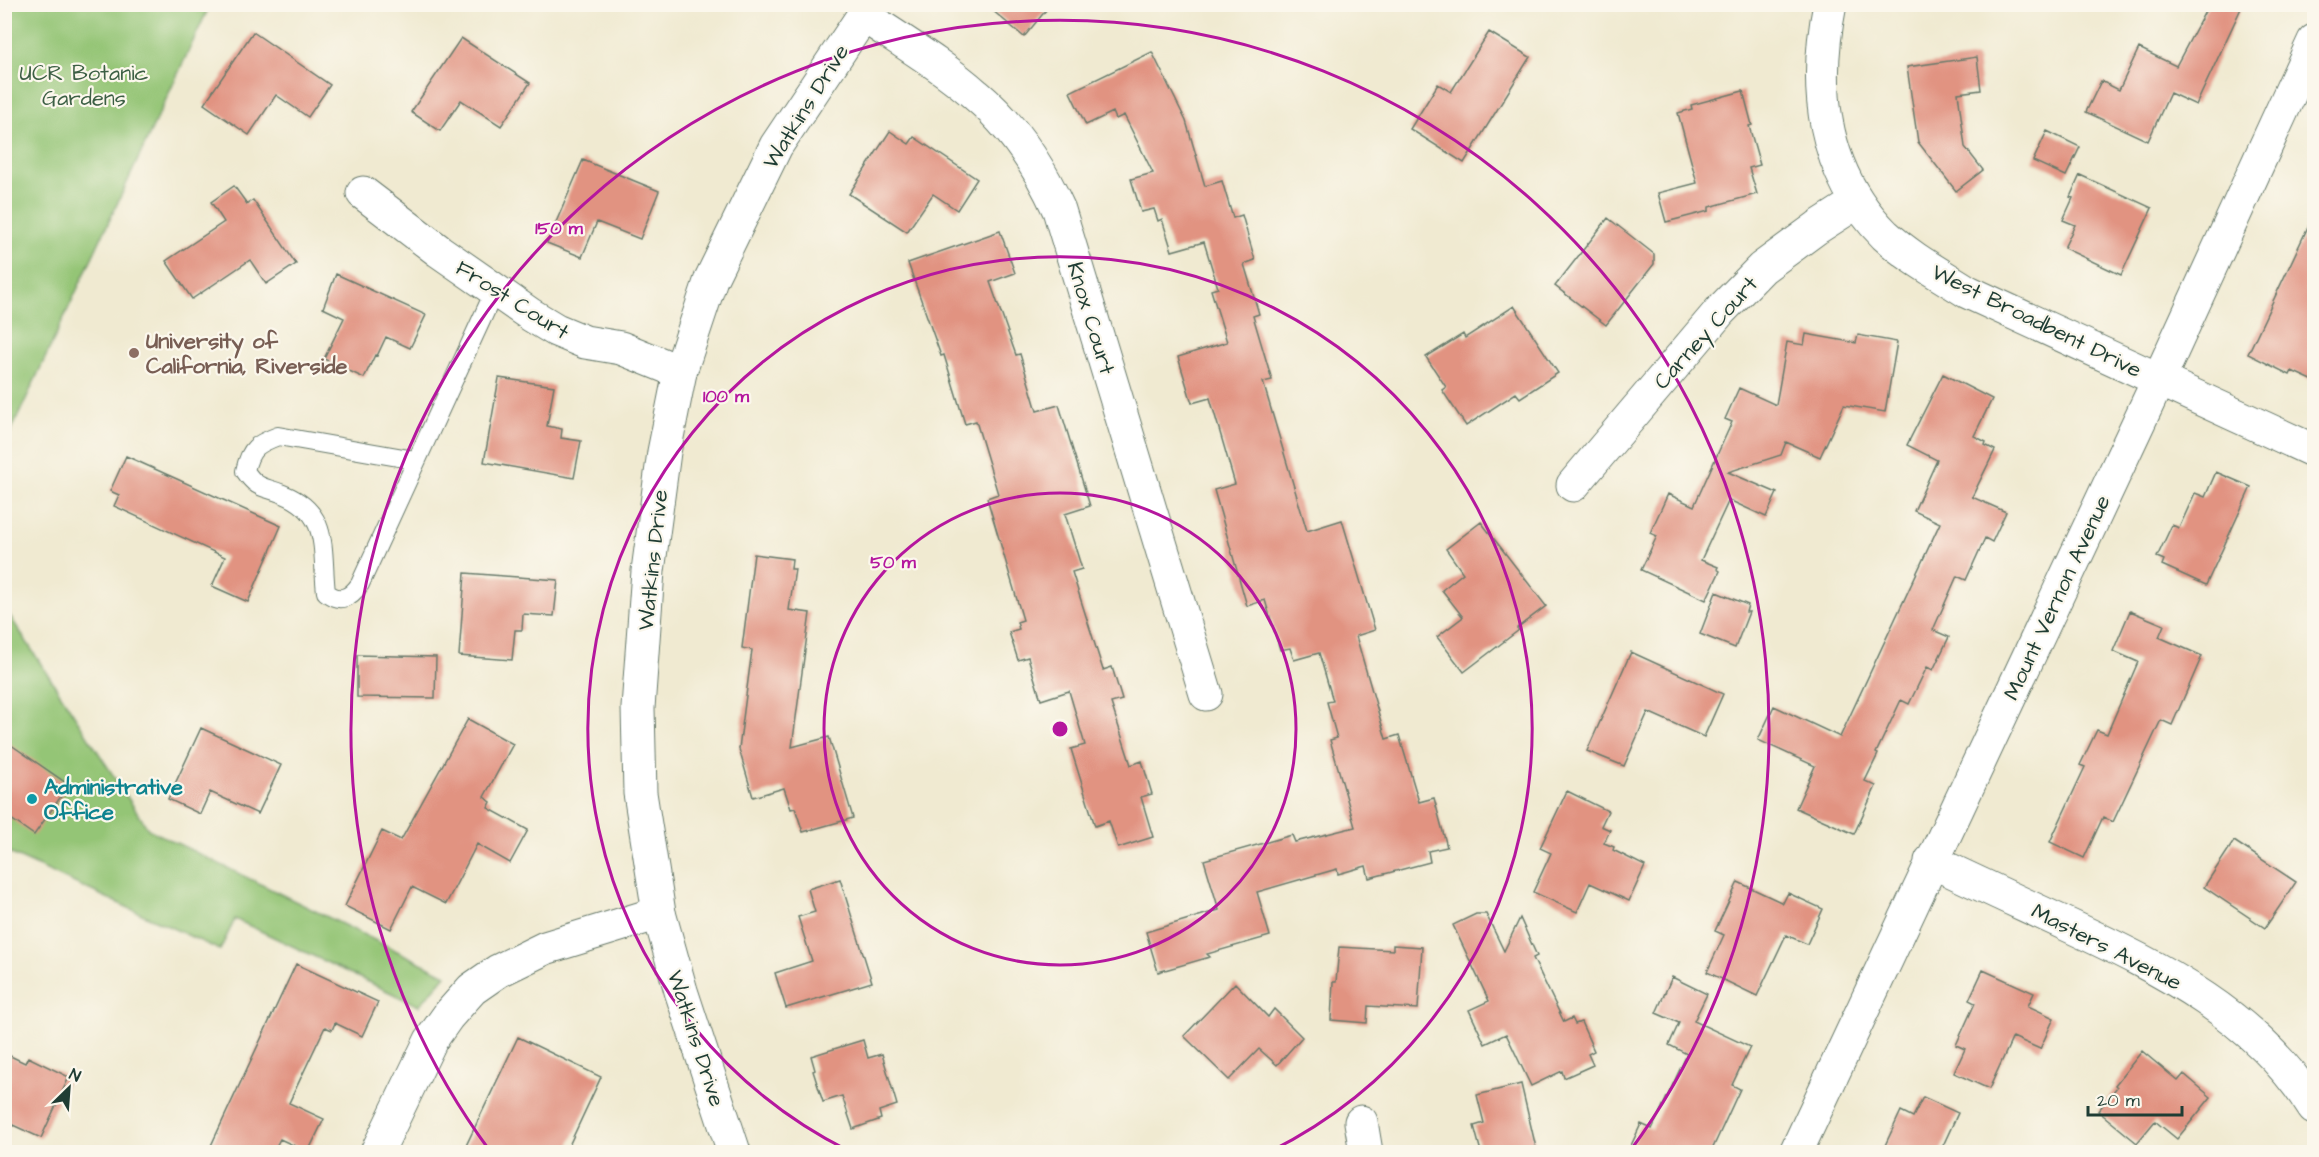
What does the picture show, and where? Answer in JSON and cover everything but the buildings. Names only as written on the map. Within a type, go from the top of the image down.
[{"type":"street","name":"West Broadbent Drive","points":[[1830,4],[1823,56],[1822,93],[1828,133],[1838,167],[1857,202],[1885,234],[1917,261],[1968,292],[2314,451]]},
{"type":"street","name":"Watkins Drive","points":[[734,1152],[681,991],[659,913],[640,793],[638,708],[648,570],[663,452],[680,372],[711,279],[776,146],[867,10]]},
{"type":"street","name":"Knox Court","points":[[867,10],[977,95],[1032,158],[1047,183],[1059,210],[1206,694]]},
{"type":"street","name":"Mount Vernon Avenue","points":[[1796,1152],[2159,379],[2314,41]]},
{"type":"street","name":"Frost Court","points":[[363,193],[439,251],[556,330],[585,342],[621,348],[680,372]]},
{"type":"street","name":"Carney Court","points":[[1573,485],[1720,311],[1762,268],[1857,202]]},
{"type":"street","name":"Masters Avenue","points":[[1931,861],[2141,959],[2179,980],[2214,1004],[2267,1048],[2305,1092],[2314,1108]]},
{"type":"street","points":[[377,1152],[431,1040],[472,989],[498,971],[545,948],[659,913]]},
{"type":"lane","points":[[415,460],[279,436],[260,443],[248,456],[245,471],[253,483],[261,488],[284,494],[308,509],[321,528],[326,592],[333,598],[345,599],[353,595],[495,290]]},
{"type":"green space","name":"UCR Botanic Gardens","points":[[4,5],[210,5],[5,444]]},
{"type":"green space","points":[[4,607],[148,829],[446,975],[419,1006],[235,919],[220,950],[5,851]]},
{"type":"place","name":"University of California, Riverside","points":[[134,353]]},
{"type":"place","name":"Administrative Office","points":[[32,799]]}]
